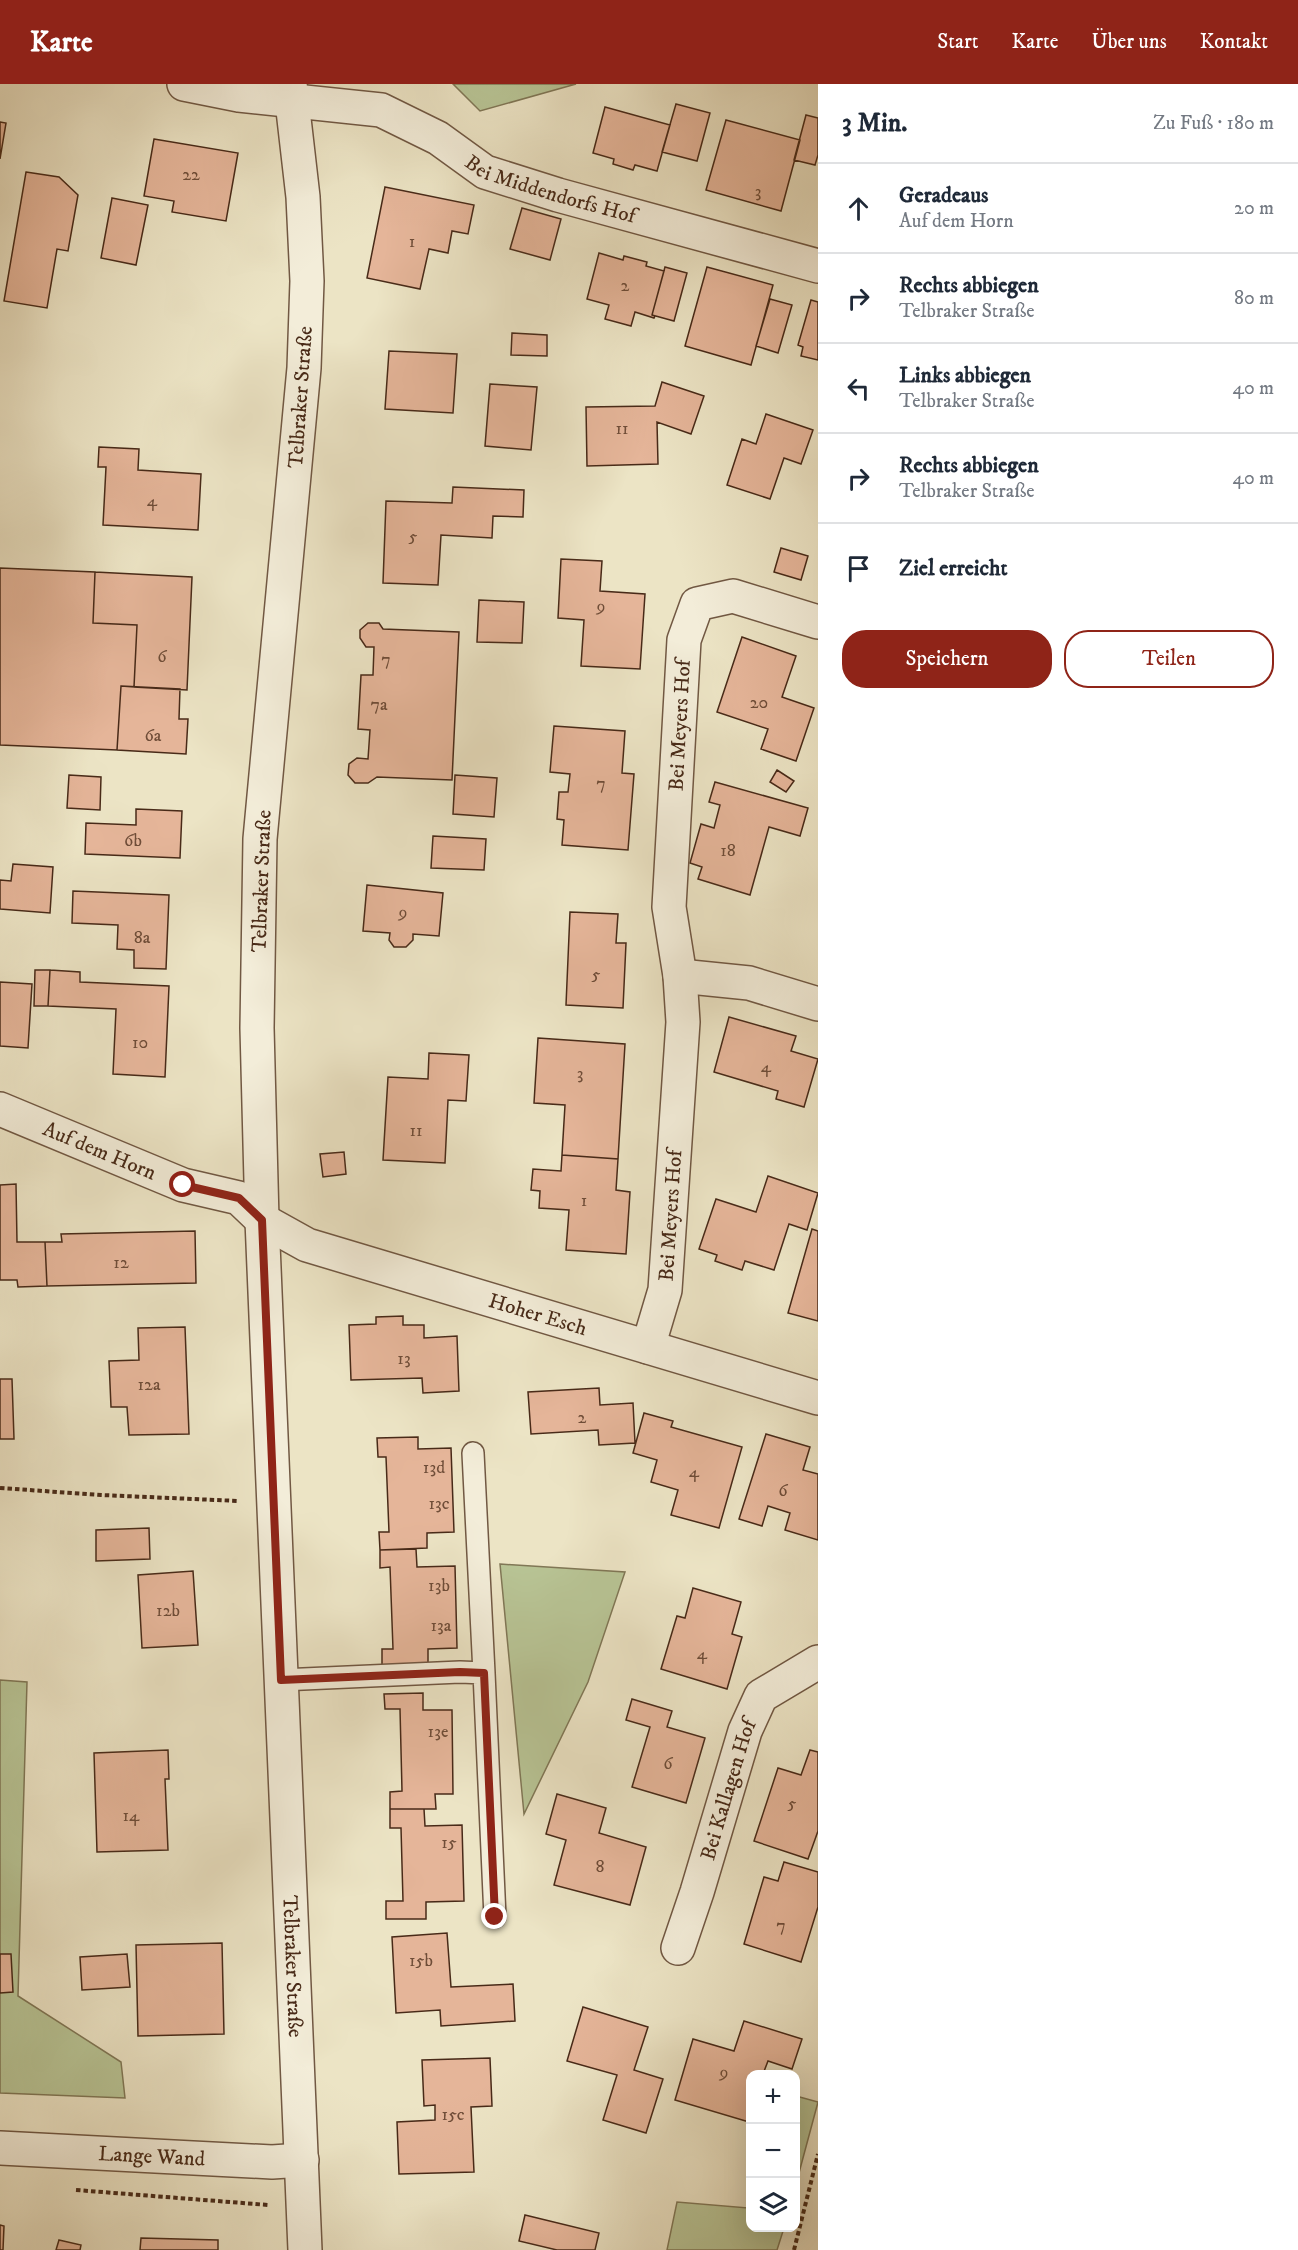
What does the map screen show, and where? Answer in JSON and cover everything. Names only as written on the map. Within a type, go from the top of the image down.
[{"type":"street","name":"Bei Middendorfs Hof","points":[[184,84],[239,94],[291,92],[381,110],[438,138],[485,172],[569,198],[818,266]]},
{"type":"street","name":"Telbraker Straße","points":[[291,92],[303,197],[307,281],[304,368],[260,839],[256,1028],[305,2250]]},
{"type":"street","name":"Bei Meyers Hof","points":[[648,1347],[665,1290],[683,1022],[680,976],[669,907],[684,640],[697,604],[733,596],[818,622]]},
{"type":"street","points":[[680,976],[749,983],[818,1004]]},
{"type":"street","name":"Auf dem Horn","points":[[0,1109],[183,1185],[239,1198],[262,1220]]},
{"type":"street","name":"Hoher Esch","points":[[262,1220],[307,1245],[818,1398]]},
{"type":"street","name":"Bei Kallagen Hof","points":[[678,1948],[745,1731],[761,1696],[818,1662]]},
{"type":"street","name":"Lange Wand","points":[[0,2148],[272,2162],[302,2160]]},
{"type":"lane","points":[[473,1453],[495,1917]]},
{"type":"lane","points":[[281,1680],[460,1672],[484,1673]]},
{"type":"path","points":[[0,1488],[214,1501],[274,1500]]},
{"type":"path","points":[[794,2250],[818,2154]]},
{"type":"path","points":[[70,2190],[304,2208]]},
{"type":"green space","points":[[453,84],[576,84],[480,111]]},
{"type":"green space","points":[[500,1564],[625,1572],[588,1682],[524,1814]]},
{"type":"green space","points":[[0,1680],[27,1682],[18,1996],[121,2062],[125,2098],[0,2093]]},
{"type":"green space","points":[[800,2097],[818,2102],[800,2169]]},
{"type":"green space","points":[[677,2202],[746,2208],[746,2232],[783,2232],[777,2250],[667,2250]]},
{"type":"building","points":[[676,104],[710,113],[697,161],[662,152]]},
{"type":"building","points":[[605,107],[670,125],[657,171],[635,165],[633,170],[613,164],[614,159],[593,153]]},
{"type":"building","points":[[806,115],[818,118],[818,155],[815,165],[794,160]]},
{"type":"building","points":[[726,120],[800,140],[781,211],[706,190]]},
{"type":"building","points":[[0,122],[6,123],[0,159]]},
{"type":"building","points":[[154,139],[238,153],[226,221],[172,212],[174,201],[144,196]]},
{"type":"building","points":[[26,172],[59,177],[78,195],[68,251],[57,249],[47,308],[4,301]]},
{"type":"building","points":[[385,187],[474,205],[468,234],[452,231],[448,253],[429,249],[420,289],[367,278]]},
{"type":"building","points":[[112,198],[148,205],[136,265],[101,258]]},
{"type":"building","points":[[522,208],[561,219],[550,260],[510,249]]},
{"type":"building","points":[[599,253],[623,260],[624,256],[647,262],[646,266],[664,271],[652,315],[655,316],[654,318],[635,312],[631,326],[605,319],[609,305],[587,299]]},
{"type":"building","points":[[665,267],[687,273],[674,321],[652,315]]},
{"type":"building","points":[[707,267],[773,285],[751,365],[685,346]]},
{"type":"building","points":[[770,299],[792,305],[778,353],[756,346]]},
{"type":"building","points":[[811,300],[818,302],[818,360],[801,356],[803,347],[798,345]]},
{"type":"building","points":[[512,333],[547,335],[547,356],[511,355]]},
{"type":"building","points":[[389,351],[457,354],[453,413],[385,409]]},
{"type":"building","points":[[662,382],[704,396],[691,434],[657,422],[658,464],[587,466],[586,407],[655,406]]},
{"type":"building","points":[[490,384],[537,387],[531,450],[485,446]]},
{"type":"building","points":[[766,414],[813,430],[801,464],[784,458],[770,499],[727,485],[742,439],[756,444]]},
{"type":"building","points":[[99,447],[139,449],[138,470],[201,474],[198,530],[103,525],[106,467],[98,467]]},
{"type":"building","points":[[453,487],[524,490],[523,517],[493,516],[492,538],[441,535],[438,585],[383,583],[386,501],[452,503]]},
{"type":"building","points":[[781,548],[808,556],[801,580],[774,572]]},
{"type":"building","points":[[561,559],[602,561],[600,591],[645,594],[640,669],[581,666],[584,620],[558,618]]},
{"type":"building","points":[[0,568],[95,572],[93,623],[137,625],[134,687],[121,686],[117,750],[0,745]]},
{"type":"building","points":[[95,572],[192,577],[187,690],[134,687],[137,625],[93,623]]},
{"type":"building","points":[[479,600],[524,602],[522,643],[477,642]]},
{"type":"building","points":[[368,623],[379,623],[383,629],[459,632],[452,780],[377,777],[368,783],[355,783],[348,775],[349,764],[357,758],[368,759],[370,730],[358,729],[361,675],[373,675],[374,647],[366,647],[360,638],[360,630]]},
{"type":"building","points":[[742,637],[796,656],[782,697],[814,708],[796,761],[761,749],[768,729],[717,712]]},
{"type":"building","points":[[121,686],[180,689],[179,719],[188,719],[186,754],[117,750]]},
{"type":"building","points":[[554,726],[625,731],[622,773],[634,774],[628,850],[562,845],[564,820],[557,819],[559,792],[568,792],[570,774],[550,772]]},
{"type":"building","points":[[777,770],[794,781],[786,792],[770,782]]},
{"type":"building","points":[[69,775],[101,777],[100,810],[67,808]]},
{"type":"building","points":[[455,775],[497,778],[494,817],[453,814]]},
{"type":"building","points":[[715,782],[808,808],[800,836],[769,827],[750,895],[698,879],[702,867],[690,863],[701,824],[714,828],[720,805],[709,802]]},
{"type":"building","points":[[136,809],[182,811],[180,858],[85,854],[86,823],[136,825]]},
{"type":"building","points":[[433,836],[486,839],[484,870],[431,868]]},
{"type":"building","points":[[13,864],[53,867],[50,913],[0,909],[0,880],[11,881]]},
{"type":"building","points":[[367,885],[443,893],[439,936],[413,934],[413,940],[406,947],[394,947],[389,940],[390,933],[363,931]]},
{"type":"building","points":[[73,891],[169,895],[166,969],[134,968],[134,950],[117,949],[118,925],[72,923]]},
{"type":"building","points":[[570,912],[618,914],[616,943],[626,943],[623,1008],[566,1005]]},
{"type":"building","points":[[35,970],[50,970],[48,1006],[34,1006]]},
{"type":"building","points":[[50,970],[80,972],[80,982],[169,986],[165,1077],[113,1074],[116,1009],[48,1006]]},
{"type":"building","points":[[0,982],[32,984],[28,1048],[0,1046]]},
{"type":"building","points":[[729,1017],[796,1036],[791,1051],[818,1059],[804,1107],[776,1099],[778,1091],[714,1072]]},
{"type":"building","points":[[538,1038],[625,1044],[618,1159],[562,1155],[565,1105],[534,1103]]},
{"type":"building","points":[[429,1053],[469,1055],[466,1101],[448,1100],[445,1163],[383,1160],[388,1077],[428,1079]]},
{"type":"building","points":[[344,1152],[346,1174],[323,1177],[320,1154]]},
{"type":"building","points":[[562,1155],[618,1159],[616,1190],[630,1192],[626,1254],[566,1250],[569,1210],[539,1208],[540,1191],[531,1190],[533,1169],[561,1171]]},
{"type":"building","points":[[768,1176],[818,1193],[807,1230],[789,1224],[774,1270],[745,1261],[742,1270],[715,1261],[717,1255],[699,1249],[716,1199],[756,1212]]},
{"type":"building","points":[[16,1184],[17,1242],[45,1242],[47,1286],[18,1287],[17,1280],[0,1280],[0,1185]]},
{"type":"building","points":[[812,1229],[818,1231],[818,1321],[788,1313]]},
{"type":"building","points":[[195,1231],[196,1283],[47,1286],[45,1242],[62,1242],[61,1234]]},
{"type":"building","points":[[403,1316],[403,1325],[424,1325],[424,1338],[457,1336],[459,1391],[423,1393],[422,1378],[351,1380],[349,1325],[376,1324],[376,1317]]},
{"type":"building","points":[[185,1327],[189,1434],[129,1435],[127,1407],[111,1407],[109,1361],[139,1360],[138,1328]]},
{"type":"building","points":[[0,1379],[12,1379],[14,1439],[0,1439]]},
{"type":"building","points":[[599,1388],[600,1405],[633,1403],[635,1443],[599,1445],[598,1430],[531,1434],[528,1392]]},
{"type":"building","points":[[644,1413],[673,1421],[671,1427],[742,1447],[719,1528],[671,1515],[678,1490],[651,1482],[657,1460],[633,1453]]},
{"type":"building","points":[[766,1434],[810,1447],[803,1470],[818,1474],[818,1540],[785,1530],[790,1513],[768,1506],[762,1526],[739,1519]]},
{"type":"building","points":[[418,1437],[418,1449],[451,1448],[454,1532],[427,1533],[427,1548],[380,1550],[379,1532],[389,1532],[386,1457],[378,1457],[377,1438]]},
{"type":"building","points":[[149,1528],[150,1559],[96,1561],[96,1530]]},
{"type":"building","points":[[416,1549],[417,1567],[455,1566],[457,1648],[428,1649],[428,1666],[382,1668],[382,1649],[393,1649],[390,1567],[380,1568],[380,1550]]},
{"type":"building","points":[[193,1571],[198,1645],[142,1648],[138,1575]]},
{"type":"building","points":[[693,1588],[741,1602],[732,1634],[742,1637],[727,1689],[661,1669],[677,1616],[685,1618]]},
{"type":"building","points":[[423,1693],[423,1710],[452,1710],[453,1794],[435,1794],[436,1809],[390,1809],[390,1792],[402,1791],[400,1709],[385,1709],[384,1694]]},
{"type":"building","points":[[632,1699],[672,1711],[667,1727],[705,1738],[686,1803],[632,1787],[650,1727],[626,1720]]},
{"type":"building","points":[[168,1750],[169,1779],[165,1779],[168,1850],[97,1852],[94,1753]]},
{"type":"building","points":[[810,1750],[818,1752],[818,1831],[808,1859],[754,1841],[778,1768],[801,1775]]},
{"type":"building","points":[[557,1794],[606,1808],[599,1833],[646,1847],[630,1905],[554,1885],[566,1840],[546,1834]]},
{"type":"building","points":[[390,1809],[424,1809],[425,1826],[462,1825],[464,1901],[426,1902],[426,1919],[386,1919],[386,1901],[403,1901],[401,1828],[390,1828]]},
{"type":"building","points":[[784,1862],[818,1872],[818,1907],[801,1962],[744,1944],[764,1877],[778,1881]]},
{"type":"building","points":[[447,1933],[451,1987],[513,1984],[515,2021],[441,2026],[440,2010],[396,2013],[392,1937]]},
{"type":"building","points":[[222,1943],[224,2034],[138,2036],[136,1945]]},
{"type":"building","points":[[0,1954],[11,1954],[13,1992],[0,1993]]},
{"type":"building","points":[[127,1954],[130,1987],[82,1990],[80,1957]]},
{"type":"building","points":[[583,2007],[648,2027],[634,2070],[663,2079],[646,2133],[603,2120],[617,2075],[567,2061]]},
{"type":"building","points":[[744,2021],[802,2039],[792,2069],[768,2061],[765,2070],[746,2070],[746,2121],[675,2100],[693,2039],[734,2051]]},
{"type":"building","points":[[490,2058],[492,2106],[471,2107],[474,2172],[399,2174],[397,2122],[435,2120],[435,2105],[424,2106],[422,2060]]},
{"type":"building","points":[[525,2215],[599,2233],[595,2250],[557,2250],[519,2241]]},
{"type":"building","points":[[0,2225],[4,2226],[3,2250],[0,2250]]},
{"type":"building","points":[[141,2238],[218,2240],[218,2250],[140,2250]]},
{"type":"building","points":[[59,2240],[81,2245],[80,2250],[56,2250]]},
{"type":"route","points":[[183,1185],[239,1198],[262,1220],[281,1680],[460,1672],[484,1673],[495,1917]]}]
